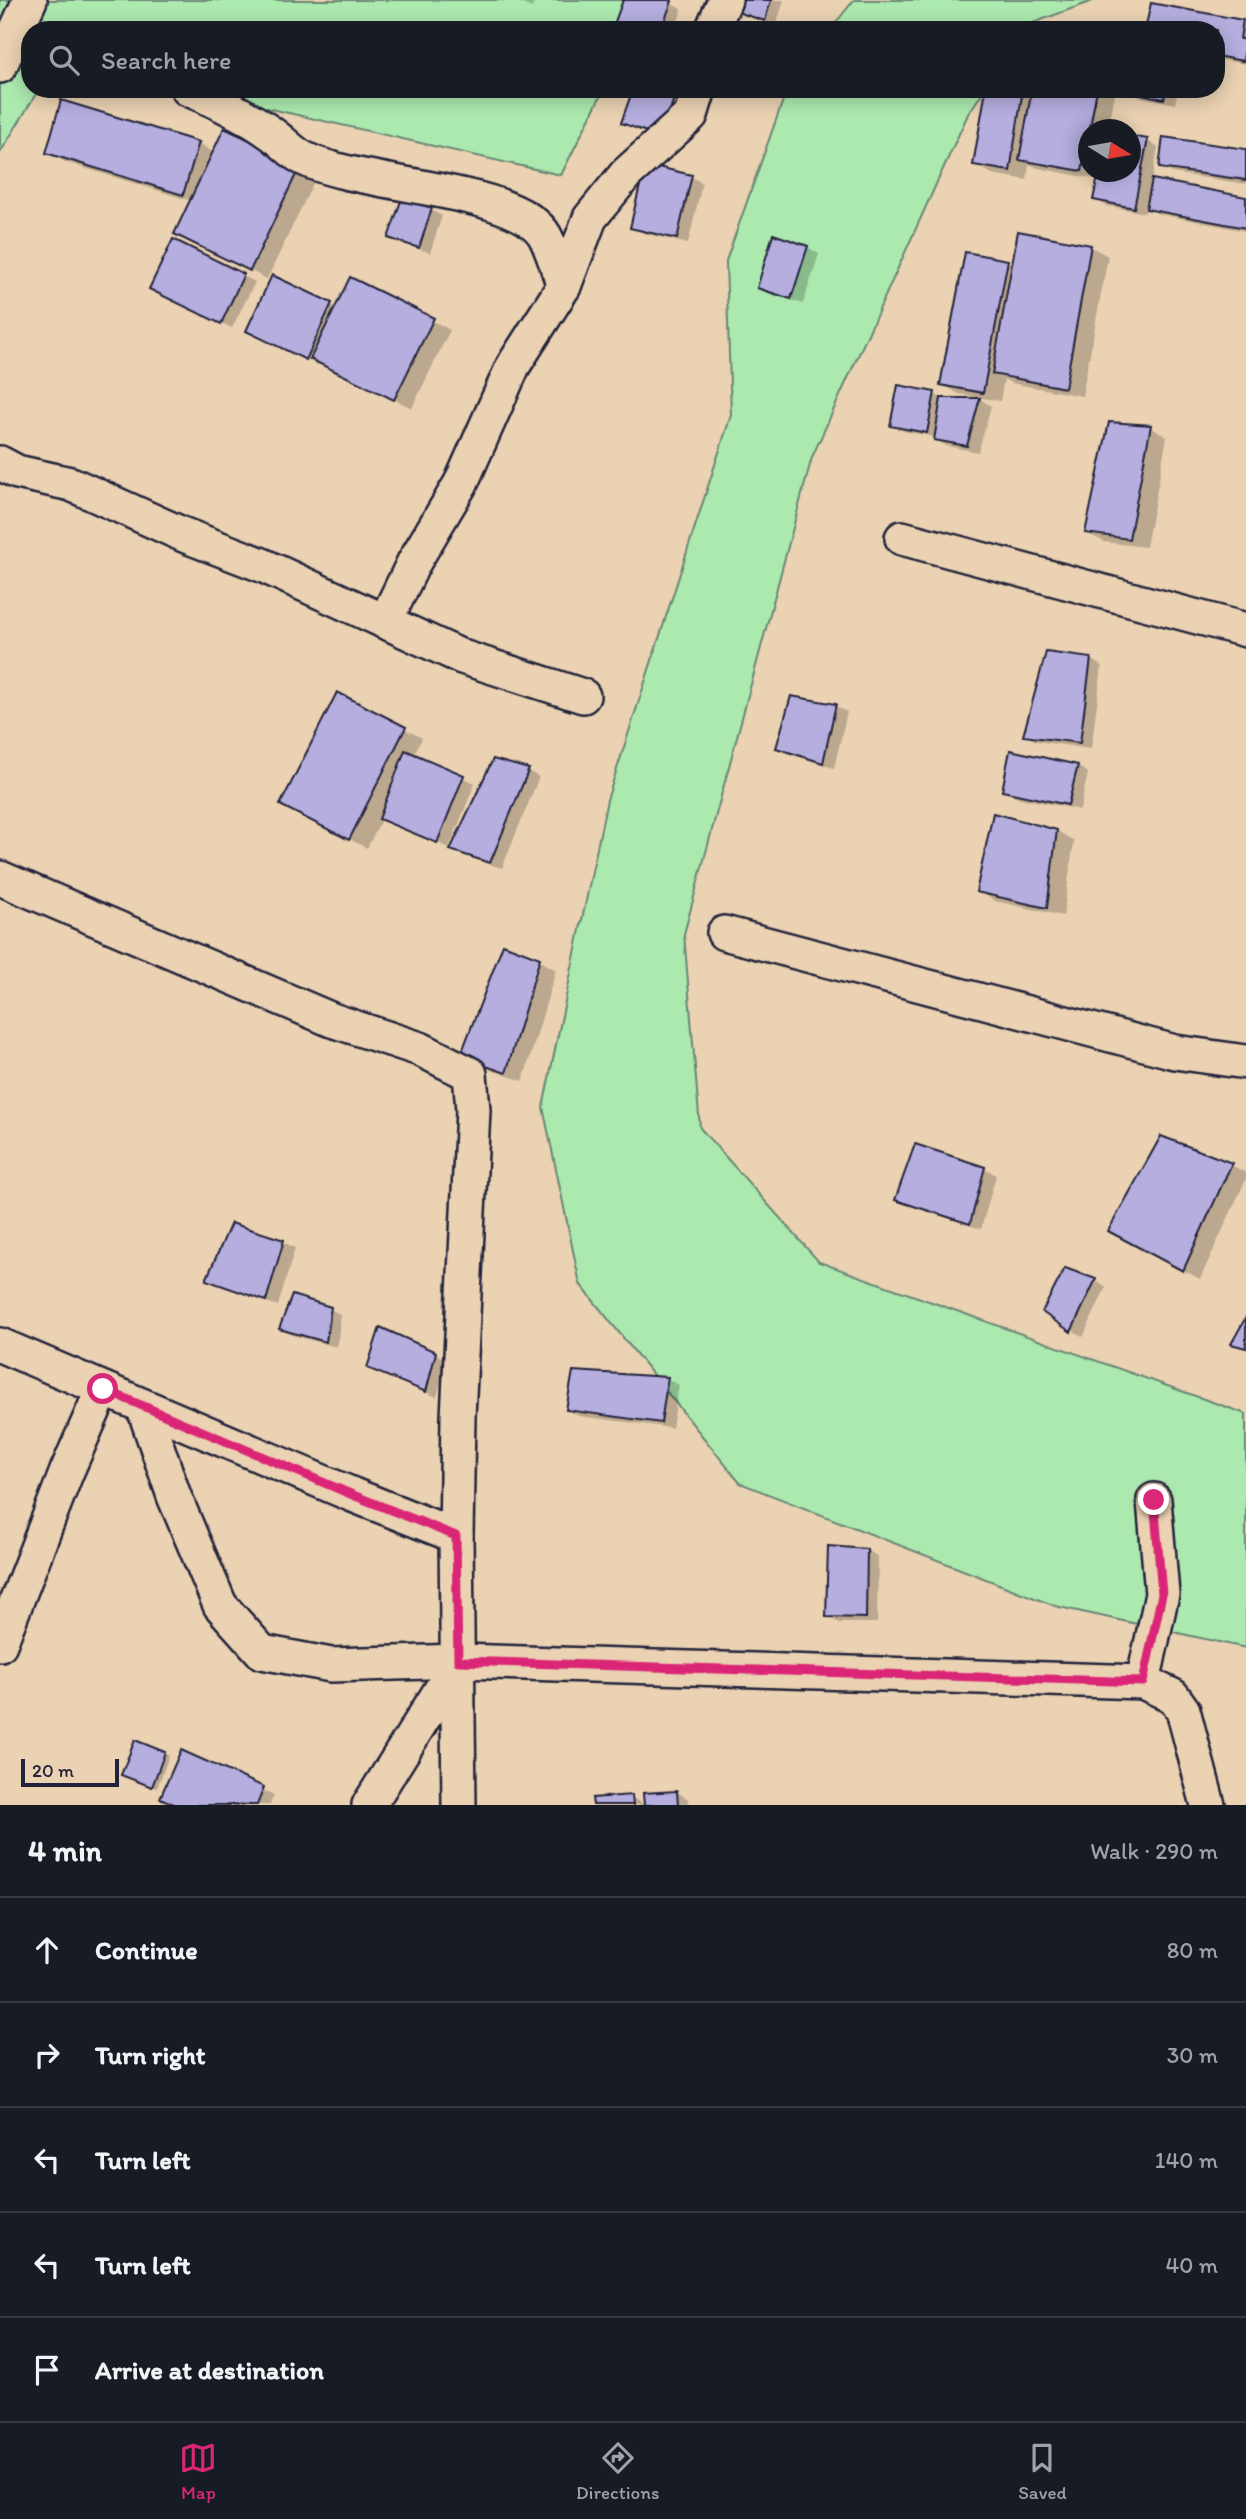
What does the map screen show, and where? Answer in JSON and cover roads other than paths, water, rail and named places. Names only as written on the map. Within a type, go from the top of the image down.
[{"type":"street","points":[[23,21],[30,0]]},
{"type":"street","points":[[716,21],[726,0]]},
{"type":"street","points":[[12,55],[21,28]]},
{"type":"street","points":[[210,98],[271,133],[301,157],[334,170],[484,201],[519,212],[544,234],[564,286]]},
{"type":"street","points":[[385,622],[414,562],[461,483],[513,366],[564,286],[590,218],[626,174],[691,115],[696,98]]},
{"type":"street","points":[[0,463],[17,472],[71,484],[184,535],[262,565],[462,657],[583,696]]},
{"type":"street","points":[[902,538],[1246,630]]},
{"type":"street","points":[[0,878],[332,1020],[421,1049],[470,1074],[473,1110],[459,1403],[456,1536],[459,1805]]},
{"type":"street","points":[[724,933],[1175,1052],[1246,1062]]},
{"type":"street","points":[[0,1345],[456,1536]]},
{"type":"street","points":[[0,1644],[67,1471],[103,1389]]},
{"type":"street","points":[[143,1406],[174,1496],[220,1605],[262,1652],[331,1665],[458,1661],[1143,1682],[1174,1696],[1182,1710],[1208,1805]]},
{"type":"street","points":[[1143,1682],[1162,1594],[1154,1500]]},
{"type":"street","points":[[369,1805],[458,1661]]}]
